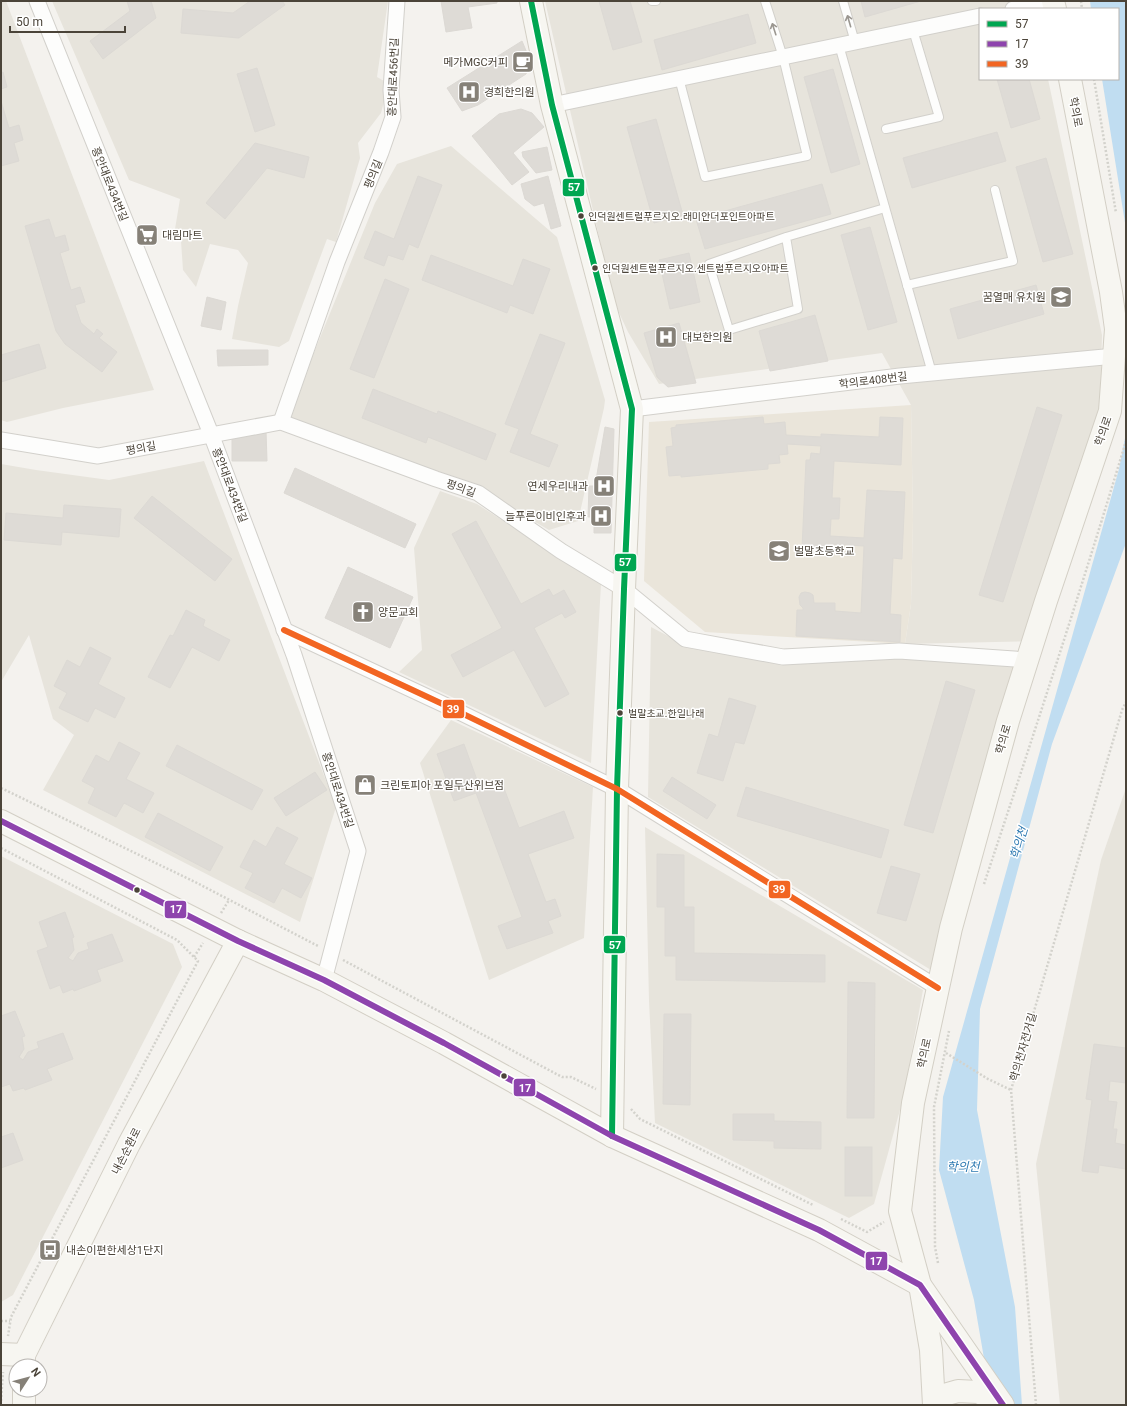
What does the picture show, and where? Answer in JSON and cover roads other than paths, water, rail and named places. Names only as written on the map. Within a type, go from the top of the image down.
[{"type":"street","name":"흥안대로434번길","points":[[37,1],[210,434],[294,656],[358,851],[324,980]]},
{"type":"street","name":"흥안대로456번길","points":[[381,152],[393,117],[391,90],[397,1]]},
{"type":"street","points":[[531,1],[552,105],[632,409],[617,789],[612,1136]]},
{"type":"street","points":[[1018,8],[1052,1]]},
{"type":"street","points":[[552,105],[979,16]]},
{"type":"street","name":"학의로","points":[[938,1402],[920,1285],[900,1211],[913,1104],[951,928],[1008,721],[1046,601],[1110,410],[1116,329],[1111,292],[1070,80]]},
{"type":"street","name":"평의길","points":[[281,422],[337,262],[381,152]]},
{"type":"street","name":"학의로408번길","points":[[632,409],[932,373],[1115,356]]},
{"type":"street","name":"평의길","points":[[1,440],[98,456],[281,422],[478,493],[561,551],[624,589],[685,639],[783,657],[899,651],[1028,660]]},
{"type":"street","points":[[284,630],[617,789],[938,988]]},
{"type":"street","points":[[1,821],[238,940],[324,980],[444,1043],[612,1136],[819,1230],[920,1285],[1003,1405]]},
{"type":"street","name":"내손순환로","points":[[14,1357],[238,940]]},
{"type":"street","points":[[938,1402],[958,1392],[978,1392],[1003,1405]]},
{"type":"lane","points":[[679,78],[705,177],[807,156],[783,57],[765,1]]},
{"type":"lane","points":[[843,1],[855,42]]},
{"type":"lane","points":[[886,129],[939,117],[913,30]]},
{"type":"lane","points":[[838,45],[932,373]]},
{"type":"lane","points":[[907,285],[1013,261],[995,190]]},
{"type":"lane","points":[[786,237],[798,309],[729,330],[709,264],[786,237],[885,208]]},
{"type":"water","points":[[1090,1],[1125,1],[1126,229],[1102,80],[1119,80],[1119,8],[1091,8]]},
{"type":"water","name":"학의천","points":[[1126,433],[1126,543],[1052,744],[980,1009],[977,1110],[1015,1307],[1022,1405],[992,1405],[974,1300],[939,1170],[943,1097],[1119,469]]},
{"type":"place","name":"메가MGC커피","points":[[523,62]]},
{"type":"place","name":"경희한의원","points":[[469,92]]},
{"type":"place","name":"인덕원센트럴푸르지오.래미안더포인트아파트","points":[[581,216]]},
{"type":"place","name":"대림마트","points":[[147,235]]},
{"type":"place","name":"인덕원센트럴푸르지오.센트럴푸르지오아파트","points":[[595,268]]},
{"type":"place","name":"꿈열매 유치원","points":[[1061,297]]},
{"type":"place","name":"대보한의원","points":[[666,337]]},
{"type":"place","name":"연세우리내과","points":[[604,486]]},
{"type":"place","name":"늘푸른이비인후과","points":[[601,516]]},
{"type":"place","name":"벌말초등학교","points":[[779,551]]},
{"type":"place","name":"양문교회","points":[[363,612]]},
{"type":"place","name":"벌말초교.한일나래","points":[[620,713]]},
{"type":"place","name":"크린토피아 포일두산위브점","points":[[365,785]]},
{"type":"place","name":"내손이편한세상1단지","points":[[50,1250]]}]
